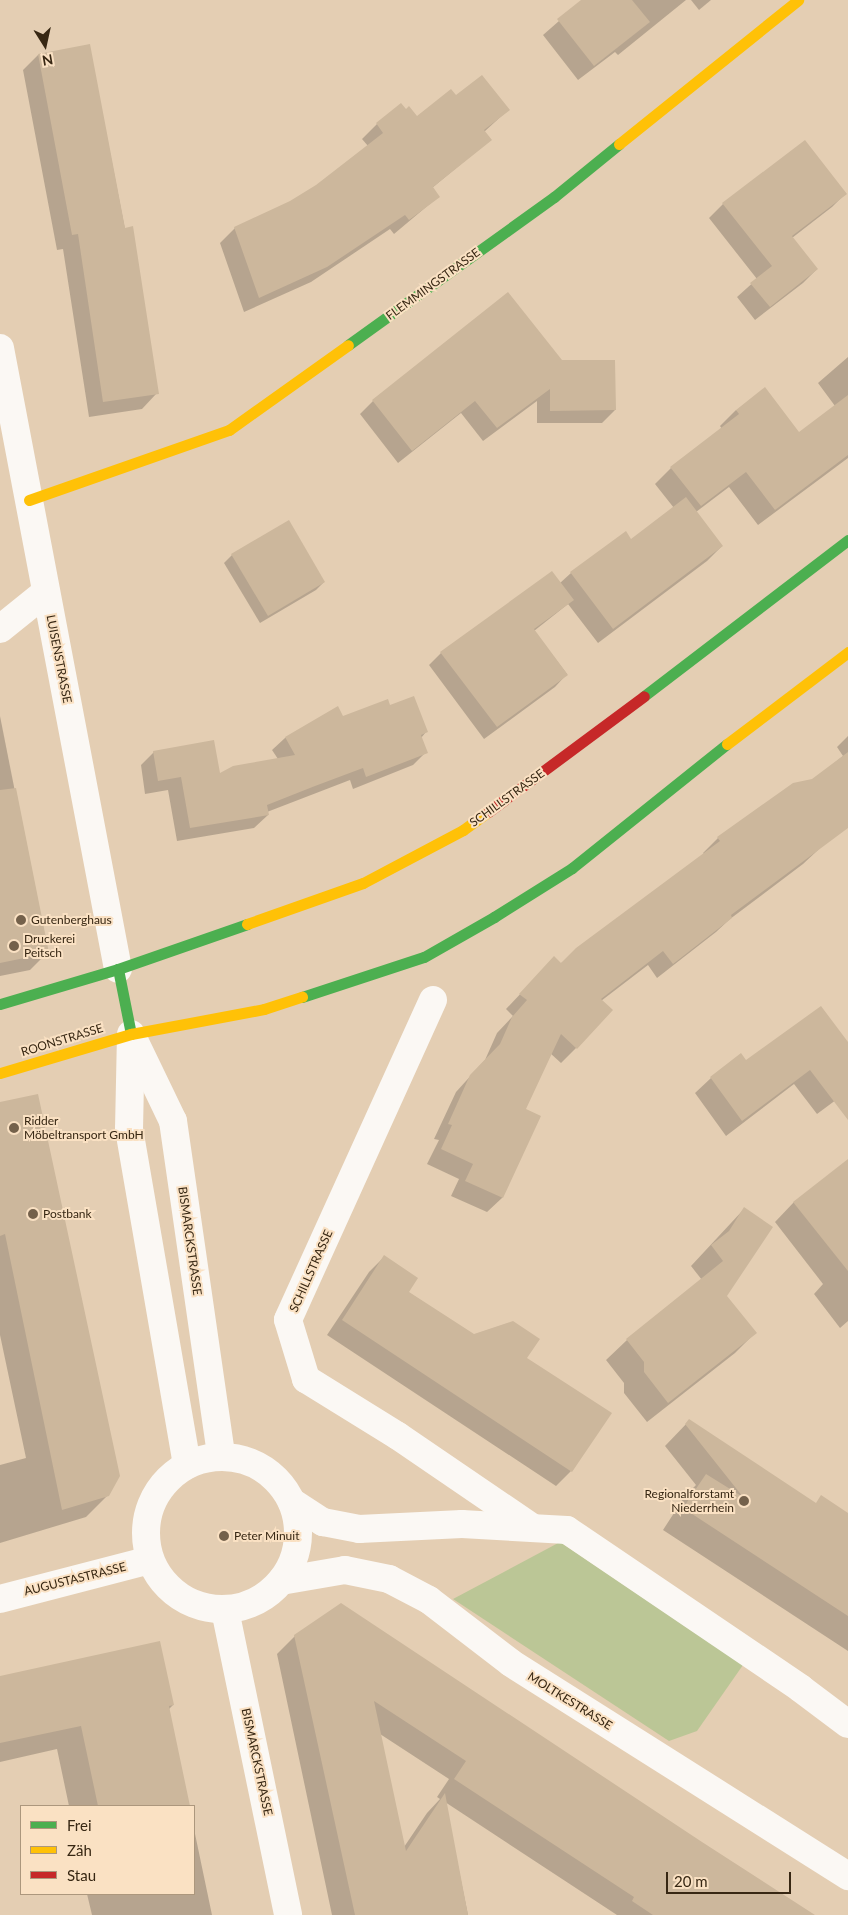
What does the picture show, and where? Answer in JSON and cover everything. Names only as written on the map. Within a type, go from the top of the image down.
[{"type":"main road","name":"FLEMMINGSTRASSE","points":[[29,500],[229,430],[554,197],[798,0]]},
{"type":"main road","name":"SCHILLSTRASSE","points":[[0,1004],[118,969],[363,883],[463,830],[563,758],[848,540]]},
{"type":"main road","points":[[118,969],[131,1034],[264,1009],[424,957],[494,917],[572,868],[651,803],[848,652]]},
{"type":"main road","name":"ROONSTRASSE","points":[[0,1073],[131,1034]]},
{"type":"street","name":"LUISENSTRASSE","points":[[0,348],[118,969]]},
{"type":"street","points":[[0,629],[46,592]]},
{"type":"street","name":"SCHILLSTRASSE","points":[[433,1000],[288,1320],[306,1379],[398,1436],[533,1528]]},
{"type":"street","points":[[131,1034],[129,1129],[187,1464]]},
{"type":"street","name":"BISMARCKSTRASSE","points":[[131,1034],[173,1121],[221,1456]]},
{"type":"street","points":[[292,1502],[298,1532],[296,1559],[281,1581],[266,1596],[246,1605],[225,1610],[201,1607],[179,1597],[162,1581],[150,1560],[145,1531],[147,1516],[155,1495],[169,1478],[187,1464],[221,1456],[238,1458],[255,1464],[277,1480],[292,1502],[323,1522],[359,1529],[462,1524],[567,1530],[800,1688],[848,1724]]},
{"type":"street","name":"AUGUSTASTRASSE","points":[[0,1599],[150,1560]]},
{"type":"street","name":"MOLTKESTRASSE","points":[[281,1581],[345,1570],[389,1579],[429,1600],[512,1663],[848,1876]]},
{"type":"street","name":"BISMARCKSTRASSE","points":[[225,1610],[288,1915]]},
{"type":"green space","points":[[560,1542],[743,1665],[697,1731],[669,1741],[453,1599]]},
{"type":"building","points":[[581,0],[632,0],[650,22],[594,66],[557,19]]},
{"type":"building","points":[[90,44],[125,228],[133,226],[159,394],[103,402],[78,234],[72,235],[38,54]]},
{"type":"building","points":[[482,75],[510,110],[484,130],[492,140],[433,187],[440,197],[409,220],[405,215],[327,267],[259,298],[234,227],[290,201],[316,185],[383,133],[376,123],[401,103],[406,109],[409,106],[417,116],[451,89],[456,95]]},
{"type":"building","points":[[805,140],[847,194],[792,236],[818,269],[770,307],[750,283],[772,266],[722,203]]},
{"type":"building","points":[[508,292],[562,360],[615,360],[616,410],[550,411],[550,389],[497,428],[475,401],[412,451],[372,400]]},
{"type":"building","points":[[765,387],[799,432],[848,395],[848,455],[775,510],[746,472],[701,506],[670,467],[739,414],[736,410]]},
{"type":"building","points":[[686,497],[723,546],[613,629],[570,572],[626,531],[631,539]]},
{"type":"building","points":[[289,520],[325,582],[268,616],[231,554]]},
{"type":"building","points":[[552,571],[574,600],[534,629],[568,675],[497,727],[440,652]]},
{"type":"building","points":[[414,696],[428,732],[421,735],[428,753],[366,777],[363,768],[315,786],[267,805],[269,815],[190,828],[181,777],[158,781],[153,751],[214,740],[220,773],[233,766],[295,755],[285,737],[338,706],[343,716],[388,699],[390,705]]},
{"type":"building","points":[[848,752],[848,828],[731,915],[732,918],[673,964],[663,951],[601,999],[613,1010],[577,1049],[561,1034],[526,1109],[541,1116],[503,1198],[465,1181],[473,1164],[441,1149],[452,1125],[448,1124],[470,1075],[500,1044],[512,1017],[527,1000],[519,994],[554,956],[561,963],[576,948],[720,841],[717,837],[793,783],[812,779]]},
{"type":"building","points":[[16,788],[49,953],[0,963],[0,790]]},
{"type":"building","points":[[821,1006],[848,1042],[848,1120],[810,1070],[742,1121],[710,1077],[741,1053],[746,1060]]},
{"type":"building","points":[[38,1094],[120,1476],[109,1496],[62,1510],[5,1234],[0,1236],[0,1102]]},
{"type":"building","points":[[848,1159],[848,1271],[793,1202]]},
{"type":"building","points":[[744,1207],[773,1227],[727,1296],[757,1333],[668,1403],[644,1372],[644,1362],[626,1339],[723,1261],[711,1245],[729,1231]]},
{"type":"building","points":[[384,1255],[418,1278],[409,1292],[474,1334],[513,1321],[540,1339],[527,1358],[612,1413],[572,1472],[342,1320]]},
{"type":"building","points":[[689,1419],[816,1503],[821,1495],[848,1513],[848,1616],[683,1508],[706,1474],[743,1497],[685,1424]]},
{"type":"building","points":[[341,1603],[815,1915],[653,1915],[632,1901],[634,1897],[454,1779],[466,1761],[374,1701],[406,1851],[445,1793],[468,1915],[355,1915],[294,1635]]},
{"type":"building","points":[[160,1641],[174,1705],[169,1706],[190,1805],[98,1805],[81,1726],[0,1743],[0,1676]]},
{"type":"traffic: fast","points":[[348,345],[554,197],[619,144]]},
{"type":"traffic: fast","points":[[644,696],[848,540]]},
{"type":"traffic: fast","points":[[302,997],[424,957],[494,917],[572,868],[727,744]]},
{"type":"traffic: fast","points":[[0,1004],[118,969],[247,924]]},
{"type":"traffic: fast","points":[[118,969],[131,1034]]},
{"type":"traffic: slow","points":[[619,144],[798,0]]},
{"type":"traffic: slow","points":[[29,500],[229,430],[348,345]]},
{"type":"traffic: slow","points":[[727,744],[848,652]]},
{"type":"traffic: slow","points":[[247,924],[363,883],[463,830],[488,812]]},
{"type":"traffic: slow","points":[[0,1073],[131,1034],[264,1009],[302,997]]},
{"type":"traffic: jam","points":[[488,812],[644,696]]},
{"type":"place","name":"Gutenberghaus","points":[[21,920]]},
{"type":"place","name":"Druckerei Peitsch","points":[[14,946]]},
{"type":"place","name":"Ridder Möbeltransport GmbH","points":[[14,1128]]},
{"type":"place","name":"Postbank","points":[[33,1214]]},
{"type":"place","name":"Regionalforstamt Niederrhein","points":[[744,1501]]},
{"type":"place","name":"Peter Minuit","points":[[224,1536]]}]
